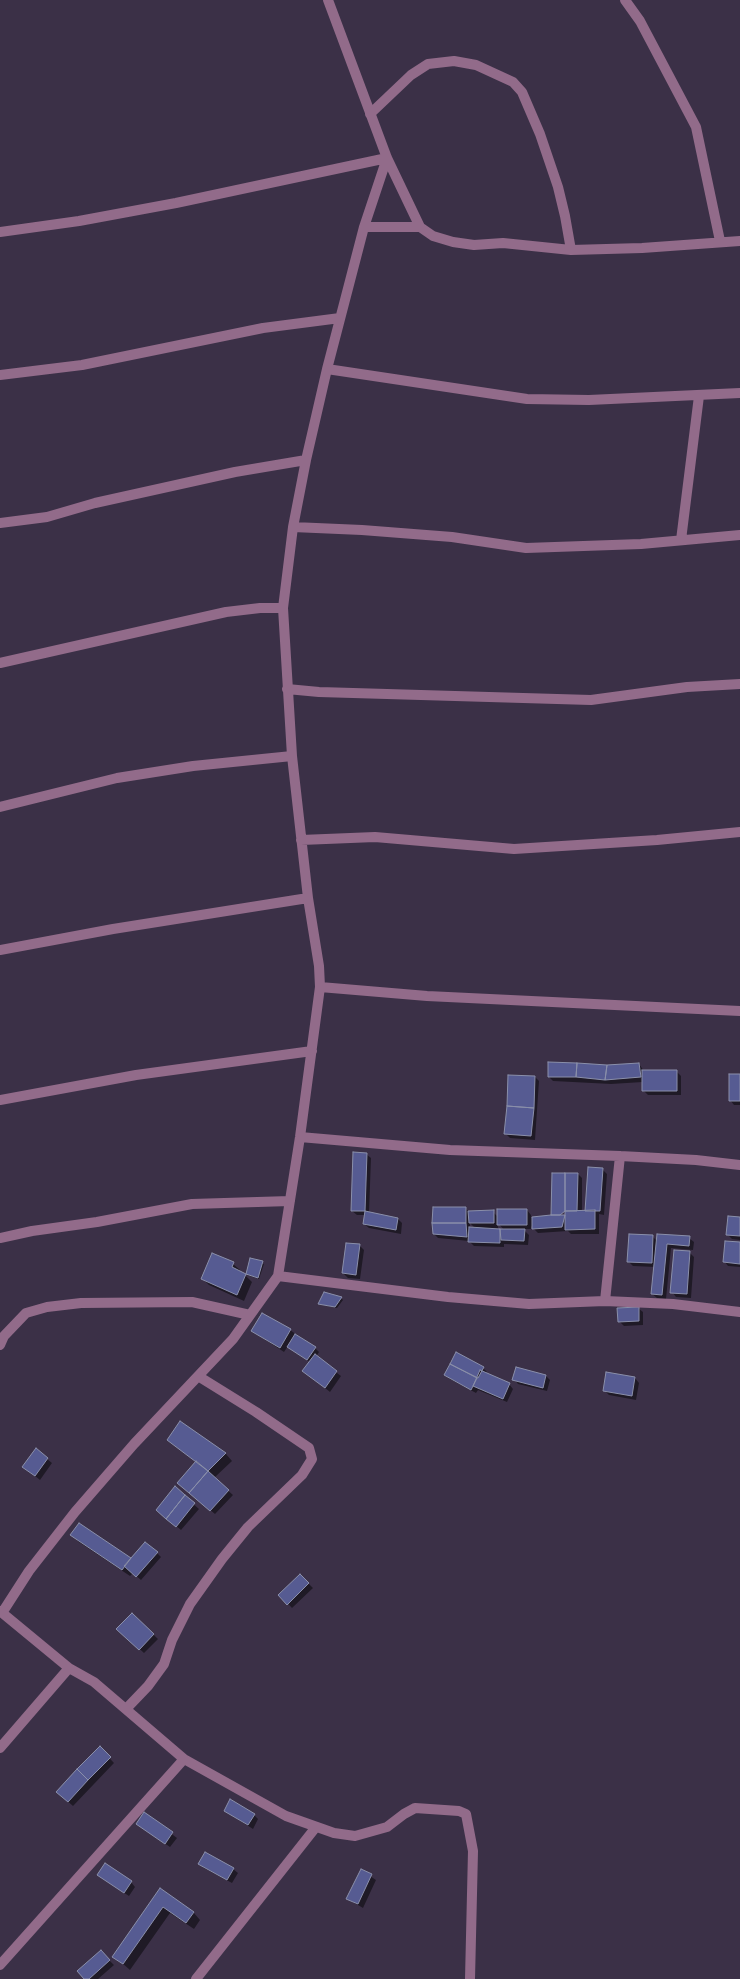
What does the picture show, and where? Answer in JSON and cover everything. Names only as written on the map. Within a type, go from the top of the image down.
[{"type":"street","points":[[328,0],[387,158],[420,227],[433,236],[474,245],[523,244],[570,250],[642,248],[740,241]]},
{"type":"street","points":[[624,0],[640,20],[696,127],[720,241]]},
{"type":"street","points":[[370,114],[411,75],[428,64],[454,61],[476,65],[513,82],[522,92],[540,134],[558,187],[570,250]]},
{"type":"street","points":[[387,158],[364,227],[327,369],[293,527],[283,608],[287,690],[300,840],[319,966],[320,987],[300,1137],[278,1276],[233,1339],[134,1444],[75,1512],[29,1571],[1,1612],[69,1668],[94,1682],[184,1759],[286,1816],[334,1833],[355,1836],[387,1827],[415,1808],[459,1811],[466,1814],[473,1851],[470,1979]]},
{"type":"street","points":[[0,232],[79,221],[176,203],[387,158]]},
{"type":"street","points":[[364,227],[420,227]]},
{"type":"street","points":[[0,375],[82,365],[263,328],[340,318]]},
{"type":"street","points":[[327,369],[527,400],[699,396],[740,393]]},
{"type":"street","points":[[681,540],[699,396]]},
{"type":"street","points":[[0,523],[47,517],[95,503],[235,472],[306,460]]},
{"type":"street","points":[[293,527],[452,537],[526,548],[595,546],[740,535]]},
{"type":"street","points":[[0,663],[226,612],[260,608],[283,608]]},
{"type":"street","points":[[287,690],[591,700],[687,687],[740,684]]},
{"type":"street","points":[[0,807],[117,778],[193,766],[292,756]]},
{"type":"street","points":[[300,840],[375,837],[514,849],[647,841],[740,832]]},
{"type":"street","points":[[0,950],[113,929],[308,898]]},
{"type":"street","points":[[320,987],[427,996],[740,1011]]},
{"type":"street","points":[[0,1100],[136,1075],[312,1051]]},
{"type":"street","points":[[300,1137],[450,1150],[620,1156],[696,1160],[740,1165]]},
{"type":"street","points":[[605,1301],[620,1156]]},
{"type":"street","points":[[0,1238],[192,1204],[290,1201]]},
{"type":"street","points":[[278,1276],[448,1297],[520,1303],[605,1301],[673,1304],[740,1312]]},
{"type":"street","points":[[0,1345],[4,1336],[26,1313],[47,1307],[81,1303],[192,1302],[250,1315]]},
{"type":"street","points":[[126,1709],[148,1686],[164,1664],[172,1640],[190,1604],[222,1559],[248,1527],[302,1474],[312,1459],[309,1448],[198,1376]]},
{"type":"street","points":[[0,1748],[69,1668]]},
{"type":"street","points":[[0,1964],[184,1759]]},
{"type":"street","points":[[196,1979],[316,1827]]},
{"type":"building","points":[[548,1062],[577,1063],[576,1077],[548,1077]]},
{"type":"building","points":[[577,1063],[607,1065],[605,1080],[576,1077]]},
{"type":"building","points":[[639,1063],[641,1077],[605,1080],[607,1065]]},
{"type":"building","points":[[642,1070],[677,1070],[677,1091],[642,1091]]},
{"type":"building","points":[[729,1074],[740,1074],[740,1101],[729,1101]]},
{"type":"building","points":[[508,1075],[535,1076],[534,1108],[507,1106]]},
{"type":"building","points":[[507,1106],[534,1108],[531,1136],[504,1134]]},
{"type":"building","points":[[353,1152],[367,1153],[365,1211],[351,1211]]},
{"type":"building","points":[[588,1167],[603,1168],[600,1211],[585,1211]]},
{"type":"building","points":[[552,1173],[565,1173],[565,1211],[560,1215],[551,1215]]},
{"type":"building","points":[[565,1173],[578,1173],[577,1211],[565,1211]]},
{"type":"building","points":[[433,1207],[466,1207],[466,1223],[432,1223]]},
{"type":"building","points":[[497,1209],[527,1209],[527,1225],[497,1225]]},
{"type":"building","points":[[494,1210],[494,1223],[469,1223],[468,1211]]},
{"type":"building","points":[[595,1210],[595,1229],[565,1230],[565,1211]]},
{"type":"building","points":[[365,1211],[398,1218],[396,1230],[363,1224]]},
{"type":"building","points":[[565,1215],[562,1227],[532,1229],[532,1217]]},
{"type":"building","points":[[728,1216],[740,1217],[740,1236],[726,1235]]},
{"type":"building","points":[[432,1223],[466,1223],[467,1237],[433,1234]]},
{"type":"building","points":[[469,1227],[500,1229],[500,1243],[468,1242]]},
{"type":"building","points":[[500,1229],[525,1229],[524,1241],[501,1240]]},
{"type":"building","points":[[629,1234],[653,1235],[652,1263],[627,1262]]},
{"type":"building","points":[[657,1234],[690,1236],[689,1246],[667,1244],[662,1295],[651,1294]]},
{"type":"building","points":[[725,1241],[740,1242],[740,1264],[723,1262]]},
{"type":"building","points":[[346,1243],[360,1244],[356,1275],[342,1273]]},
{"type":"building","points":[[674,1250],[690,1251],[687,1294],[670,1293]]},
{"type":"building","points":[[212,1253],[234,1262],[232,1267],[246,1274],[237,1295],[201,1279]]},
{"type":"building","points":[[250,1258],[263,1261],[258,1278],[246,1274]]},
{"type":"building","points":[[324,1292],[342,1297],[335,1307],[318,1304]]},
{"type":"building","points":[[639,1307],[639,1321],[618,1322],[617,1308]]},
{"type":"building","points":[[262,1313],[291,1329],[280,1348],[251,1331]]},
{"type":"building","points":[[295,1334],[316,1347],[307,1360],[287,1347]]},
{"type":"building","points":[[456,1352],[484,1367],[478,1378],[450,1364]]},
{"type":"building","points":[[315,1354],[337,1371],[325,1388],[302,1371]]},
{"type":"building","points":[[450,1364],[477,1378],[471,1390],[444,1375]]},
{"type":"building","points":[[516,1367],[546,1375],[543,1388],[512,1380]]},
{"type":"building","points":[[480,1370],[510,1383],[503,1399],[473,1386]]},
{"type":"building","points":[[606,1372],[635,1377],[632,1396],[603,1391]]},
{"type":"building","points":[[180,1421],[226,1453],[208,1471],[167,1440]]},
{"type":"building","points":[[36,1448],[48,1458],[35,1476],[22,1467]]},
{"type":"building","points":[[196,1461],[208,1471],[189,1493],[177,1483]]},
{"type":"building","points":[[208,1471],[229,1490],[210,1511],[189,1493]]},
{"type":"building","points":[[175,1486],[185,1495],[166,1519],[156,1510]]},
{"type":"building","points":[[185,1495],[195,1503],[176,1527],[166,1519]]},
{"type":"building","points":[[79,1523],[131,1558],[122,1570],[70,1535]]},
{"type":"building","points":[[145,1542],[158,1552],[136,1577],[124,1566]]},
{"type":"building","points":[[300,1574],[309,1583],[287,1605],[278,1595]]},
{"type":"building","points":[[132,1613],[154,1634],[139,1650],[116,1629]]},
{"type":"building","points":[[100,1746],[111,1757],[88,1780],[77,1769]]},
{"type":"building","points":[[77,1769],[88,1780],[68,1802],[56,1792]]},
{"type":"building","points":[[230,1799],[255,1814],[248,1825],[224,1811]]},
{"type":"building","points":[[144,1812],[173,1832],[165,1844],[136,1824]]},
{"type":"building","points":[[205,1852],[234,1868],[227,1880],[198,1864]]},
{"type":"building","points":[[105,1863],[132,1881],[124,1893],[97,1875]]},
{"type":"building","points":[[361,1869],[372,1874],[358,1904],[346,1899]]},
{"type":"building","points":[[160,1888],[194,1912],[186,1923],[163,1907],[123,1964],[112,1957]]},
{"type":"building","points":[[101,1950],[110,1960],[89,1979],[84,1979],[77,1971]]}]
